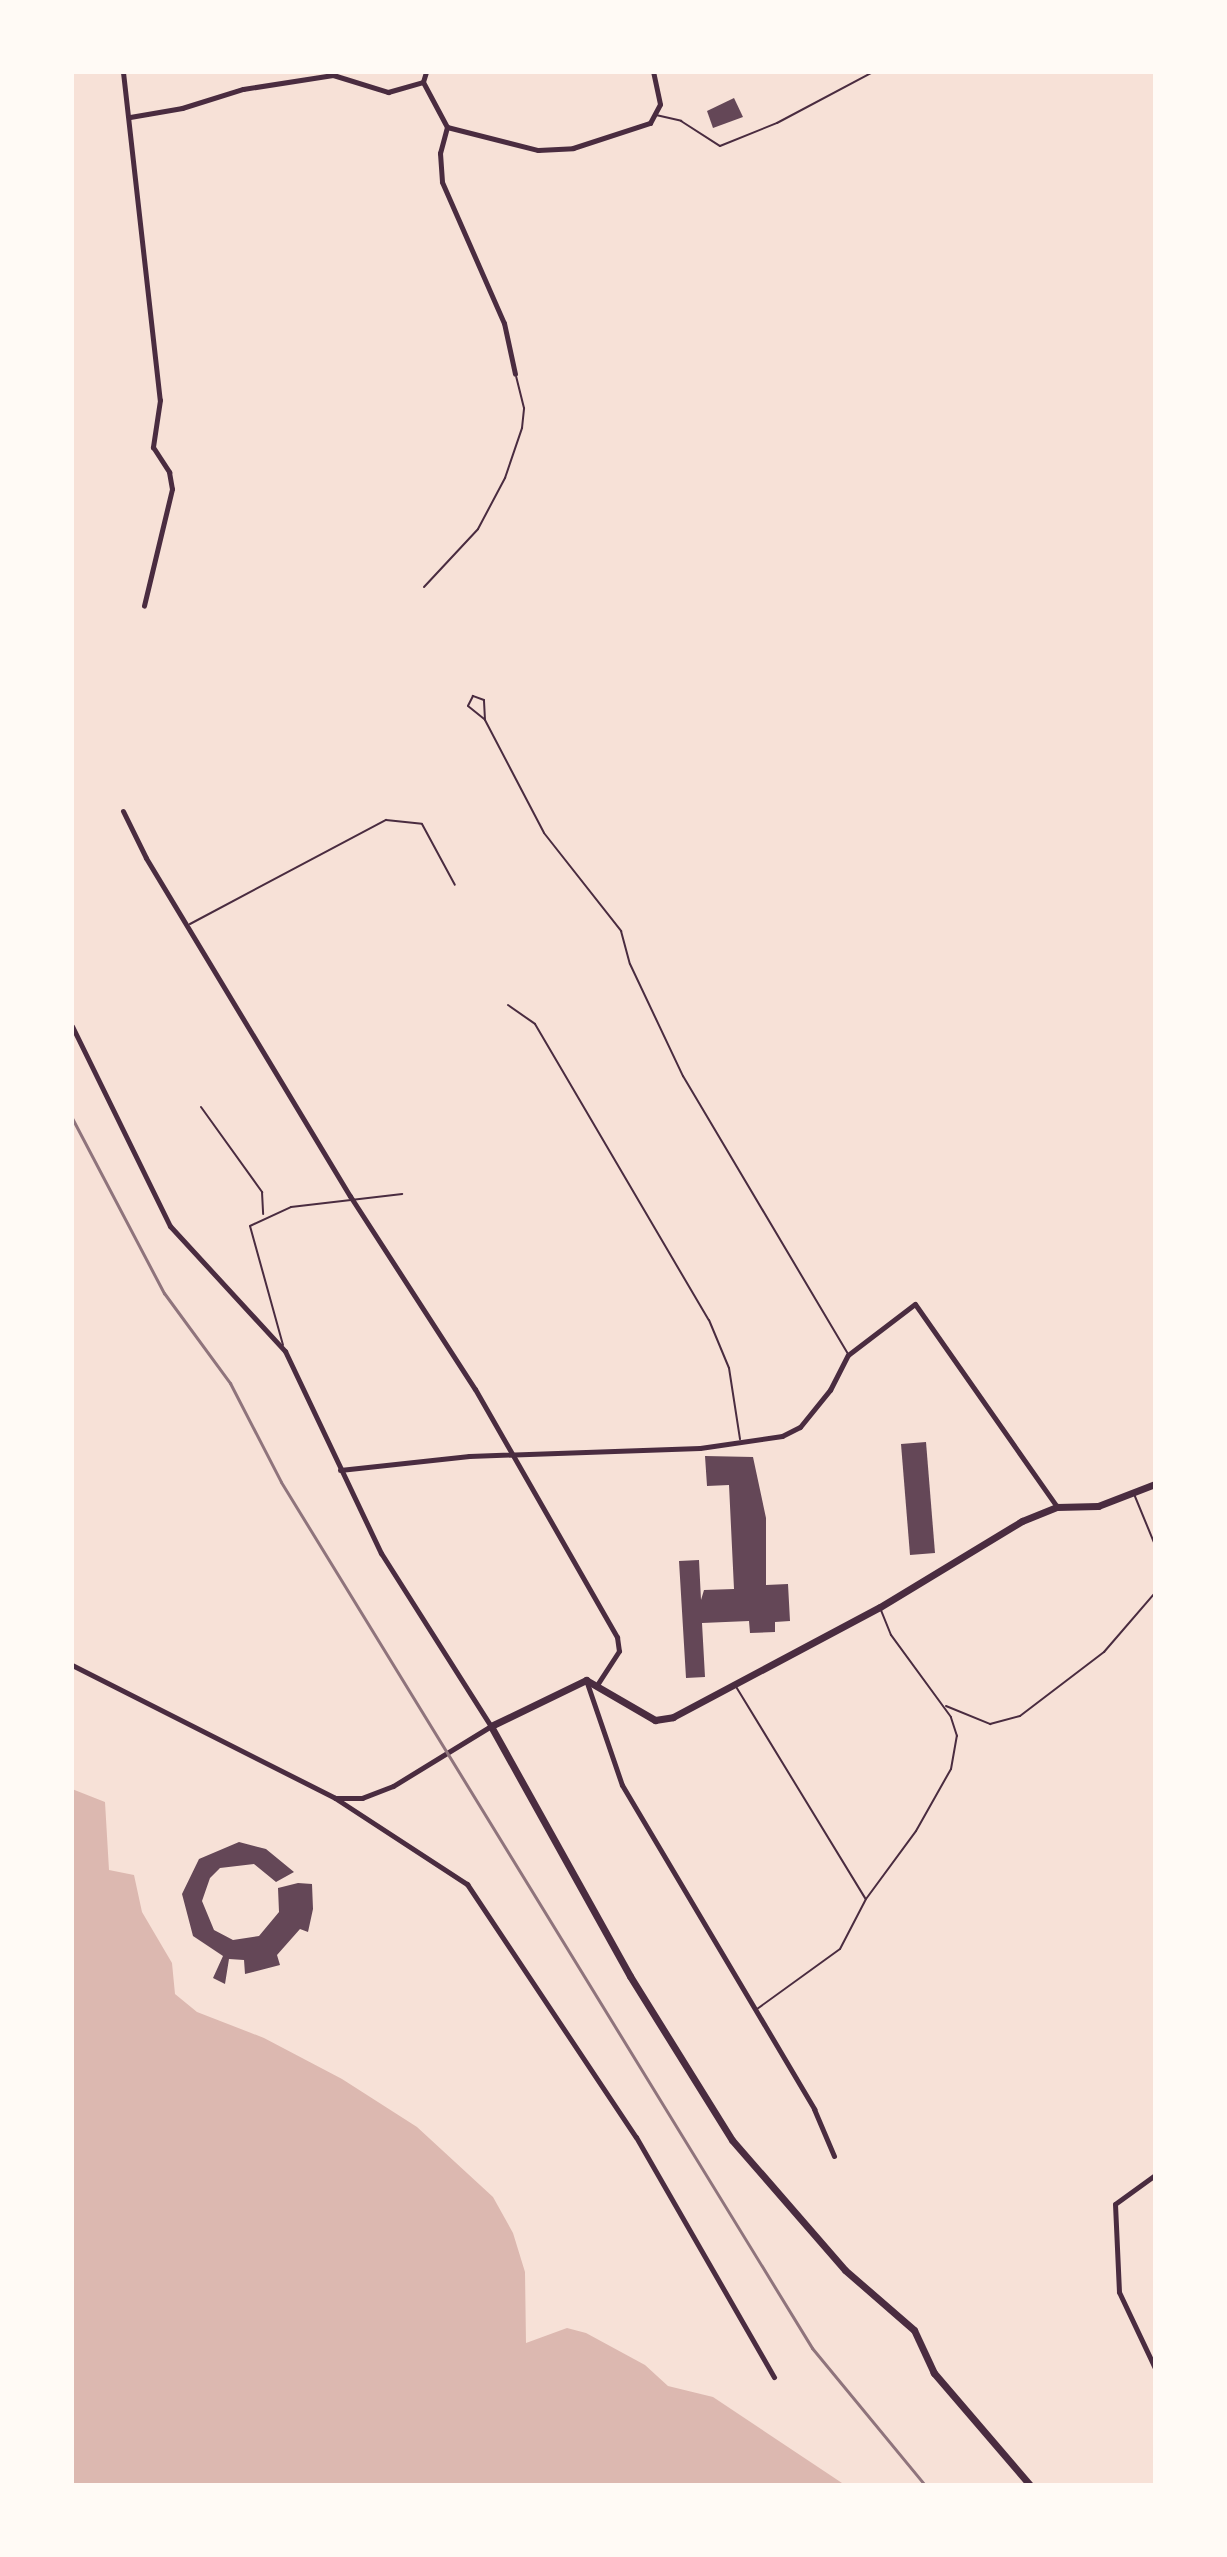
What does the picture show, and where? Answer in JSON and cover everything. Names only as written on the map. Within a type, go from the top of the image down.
[{"type":"main road","points":[[1030,2485],[934,2373],[914,2330],[845,2270],[732,2140],[630,1976],[491,1726],[586,1680],[598,1683],[660,1721],[880,1607],[989,1539],[1057,1507],[1098,1506],[1155,1484]]},
{"type":"street","points":[[123,72],[160,400],[153,447],[169,472],[172,489],[144,606]]},
{"type":"street","points":[[426,72],[423,82],[447,127],[440,153],[442,182],[504,323],[515,374]]},
{"type":"street","points":[[447,127],[553,151],[640,127],[656,115],[660,104],[653,72]]},
{"type":"street","points":[[130,117],[182,108],[243,89],[333,75],[388,92],[423,82]]},
{"type":"street","points":[[123,811],[350,1196],[514,1458],[620,1643],[598,1683]]},
{"type":"street","points":[[72,1026],[175,1233],[285,1351],[381,1553],[491,1726],[386,1789],[362,1798],[335,1798]]},
{"type":"street","points":[[340,1470],[469,1456],[514,1458],[782,1436],[800,1427],[830,1390],[848,1355],[910,1306],[918,1305],[1057,1507]]},
{"type":"street","points":[[72,1665],[335,1798],[467,1884],[636,2137],[774,2377]]},
{"type":"street","points":[[586,1680],[622,1785],[757,2009],[814,2109],[834,2156]]},
{"type":"street","points":[[1155,2175],[1115,2204],[1119,2292],[1155,2368]]},
{"type":"lane","points":[[656,115],[681,121],[720,146],[777,123],[873,72]]},
{"type":"lane","points":[[424,587],[478,529],[505,478],[522,428],[524,408],[515,374]]},
{"type":"lane","points":[[485,720],[484,700],[473,696],[468,706],[485,720],[544,833],[621,931],[630,964],[683,1076],[848,1355]]},
{"type":"lane","points":[[189,925],[370,825],[391,819],[422,824],[455,885]]},
{"type":"lane","points":[[508,1005],[535,1024],[709,1320],[729,1368],[740,1441]]},
{"type":"lane","points":[[201,1107],[262,1192],[263,1216]]},
{"type":"lane","points":[[285,1351],[250,1226],[263,1216],[350,1196],[402,1194]]},
{"type":"lane","points":[[1134,1493],[1155,1545]]},
{"type":"lane","points":[[944,1706],[990,1724],[1020,1716],[1104,1652],[1155,1593]]},
{"type":"lane","points":[[757,2009],[835,1956],[866,1899],[916,1831],[951,1769],[957,1736],[944,1706],[891,1635],[880,1607]]},
{"type":"lane","points":[[734,1684],[866,1899]]},
{"type":"shaded area","points":[[72,1789],[105,1802],[109,1870],[134,1875],[142,1912],[172,1963],[175,1994],[197,2012],[264,2038],[342,2079],[417,2127],[493,2197],[513,2233],[525,2272],[526,2343],[567,2328],[586,2333],[645,2365],[668,2386],[713,2397],[845,2485],[72,2485]]},
{"type":"building","points":[[734,98],[743,117],[713,128],[707,111]]},
{"type":"building","points":[[926,1442],[935,1553],[910,1555],[901,1444]]},
{"type":"building","points":[[705,1456],[753,1457],[766,1518],[766,1585],[788,1584],[790,1621],[775,1622],[775,1632],[750,1633],[749,1621],[702,1623],[705,1677],[686,1678],[679,1561],[699,1560],[701,1600],[704,1590],[734,1589],[729,1485],[707,1486]]},
{"type":"building","points":[[239,1842],[266,1849],[294,1872],[276,1882],[254,1864],[220,1868],[210,1878],[202,1901],[214,1930],[233,1940],[259,1936],[279,1912],[278,1888],[298,1883],[312,1884],[313,1909],[308,1932],[300,1929],[277,1955],[280,1965],[245,1974],[244,1960],[229,1959],[225,1984],[213,1978],[223,1956],[193,1936],[182,1894],[199,1859]]},
{"type":"railway","points":[[72,1118],[164,1293],[230,1383],[281,1482],[812,2348],[925,2485]]}]
